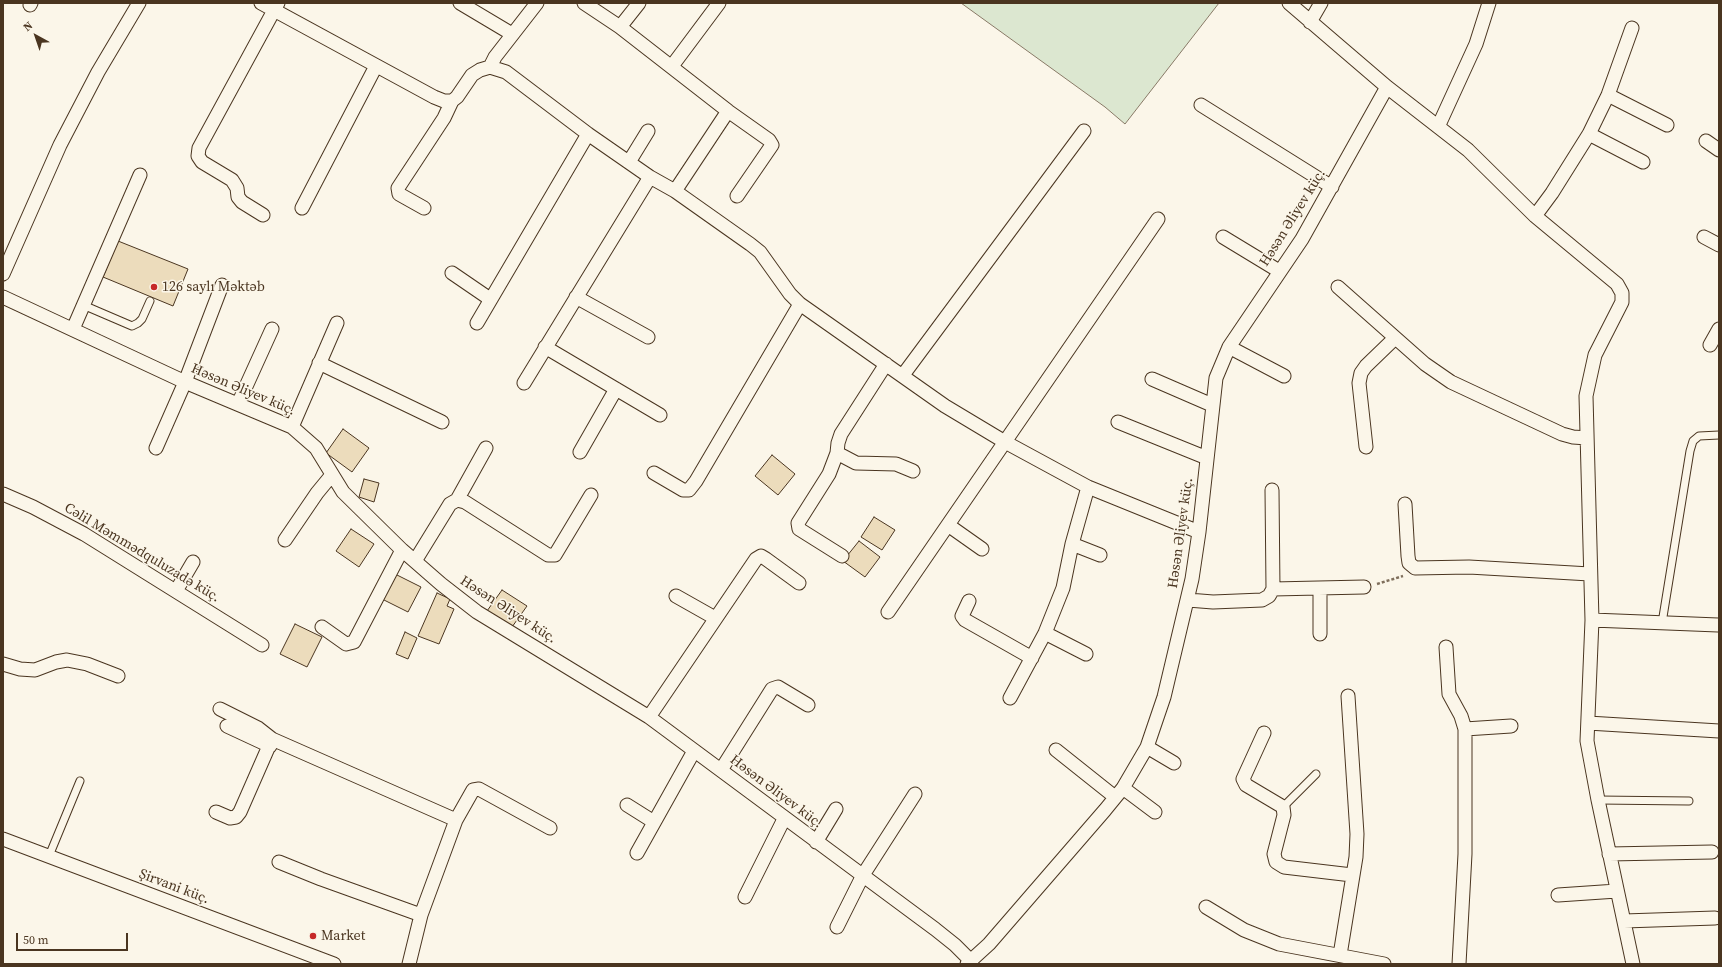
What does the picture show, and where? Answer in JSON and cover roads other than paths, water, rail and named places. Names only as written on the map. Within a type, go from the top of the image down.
[{"type":"street","points":[[3,274],[60,145],[98,72],[138,3]]},
{"type":"street","points":[[262,3],[276,6],[376,66],[434,97],[444,101],[452,101]]},
{"type":"street","points":[[460,3],[512,34]]},
{"type":"street","points":[[490,67],[495,57],[537,3]]},
{"type":"street","points":[[584,3],[620,27],[728,111],[769,140],[772,145],[736,196]]},
{"type":"street","points":[[620,27],[639,3]]},
{"type":"street","points":[[672,66],[719,3]]},
{"type":"street","points":[[1289,3],[1387,87],[1468,150],[1535,216],[1617,284],[1622,293],[1622,302],[1596,355],[1589,378],[1586,396],[1592,620],[1588,747],[1632,964]]},
{"type":"street","points":[[1310,22],[1322,3]]},
{"type":"street","points":[[1438,127],[1476,44],[1489,3]]},
{"type":"street","points":[[263,215],[242,202],[238,197],[237,188],[232,180],[202,162],[198,156],[199,148],[276,6]]},
{"type":"street","points":[[1535,216],[1552,193],[1589,134],[1608,94],[1632,28]]},
{"type":"street","points":[[302,208],[376,66]]},
{"type":"street","points":[[424,208],[399,194],[398,188],[444,118],[452,101],[472,75],[480,70],[490,67],[506,72],[588,134],[650,177],[675,191],[760,252],[790,294],[800,304],[945,406],[1005,442],[1088,487],[1199,532]]},
{"type":"street","name":"Həsən Əliyev küç.","points":[[3,297],[185,382],[292,427],[316,448],[331,476],[343,492],[402,550],[476,612],[648,718],[721,770],[784,819],[863,875],[950,941],[969,962],[989,944],[1119,793],[1147,747],[1164,697],[1188,600],[1199,532],[1216,378],[1228,347],[1302,239],[1387,87]]},
{"type":"street","points":[[1608,94],[1667,125]]},
{"type":"street","points":[[1201,104],[1332,187]]},
{"type":"street","points":[[675,191],[728,111]]},
{"type":"street","points":[[628,162],[648,131]]},
{"type":"street","points":[[903,375],[1084,131]]},
{"type":"street","points":[[477,323],[588,134]]},
{"type":"street","points":[[1589,134],[1643,162]]},
{"type":"street","points":[[1706,141],[1719,150]]},
{"type":"street","points":[[73,330],[140,175]]},
{"type":"street","points":[[524,383],[650,177]]},
{"type":"street","points":[[888,612],[1158,219]]},
{"type":"street","points":[[1704,236],[1719,245]]},
{"type":"street","points":[[1223,237],[1279,271]]},
{"type":"street","points":[[452,273],[490,299]]},
{"type":"street","points":[[156,448],[185,382],[222,285]]},
{"type":"street","points":[[1338,287],[1424,364],[1451,382],[1562,434],[1573,437],[1587,438]]},
{"type":"street","points":[[576,297],[648,337]]},
{"type":"street","points":[[654,473],[683,490],[689,490],[696,481],[800,304]]},
{"type":"street","points":[[292,427],[337,323]]},
{"type":"street","points":[[238,404],[272,329]]},
{"type":"street","points":[[1710,345],[1719,329]]},
{"type":"street","points":[[1366,447],[1360,383],[1361,373],[1366,366],[1395,338]]},
{"type":"street","points":[[545,347],[660,415]]},
{"type":"street","points":[[1228,347],[1284,376]]},
{"type":"street","points":[[319,363],[442,422]]},
{"type":"street","points":[[842,556],[799,529],[798,523],[823,485],[837,453],[841,434],[886,364]]},
{"type":"street","points":[[1152,379],[1212,405]]},
{"type":"street","points":[[580,452],[616,389]]},
{"type":"street","points":[[1118,422],[1207,458]]},
{"type":"street","points":[[415,561],[450,504],[457,500],[486,448]]},
{"type":"street","points":[[837,453],[856,463],[896,464],[913,471]]},
{"type":"street","points":[[285,540],[317,493],[331,476]]},
{"type":"street","points":[[1010,698],[1045,633],[1062,588],[1072,544],[1088,487]]},
{"type":"street","points":[[1188,600],[1213,602],[1262,600],[1269,596],[1273,589],[1272,490]]},
{"type":"street","name":"Cəlil Məmmədquluzadə küç.","points":[[3,494],[33,507],[84,534],[262,644]]},
{"type":"street","points":[[457,500],[464,502],[548,555],[555,555],[591,495]]},
{"type":"street","points":[[1405,504],[1409,563],[1415,568],[1469,567],[1590,574]]},
{"type":"street","points":[[948,525],[982,549]]},
{"type":"street","points":[[1072,544],[1100,555]]},
{"type":"street","points":[[322,627],[346,644],[354,642],[402,550]]},
{"type":"street","points":[[648,718],[756,559],[761,556],[799,582]]},
{"type":"street","points":[[176,591],[193,562]]},
{"type":"street","points":[[1273,589],[1364,587]]},
{"type":"street","points":[[1320,588],[1320,634]]},
{"type":"street","points":[[676,596],[715,618]]},
{"type":"street","points":[[969,601],[962,616],[965,620],[1032,658]]},
{"type":"street","points":[[1592,620],[1718,625]]},
{"type":"street","points":[[1045,633],[1086,654]]},
{"type":"street","points":[[1446,648],[1449,694],[1466,729],[1465,854],[1459,964]]},
{"type":"street","points":[[3,664],[20,669],[35,670],[56,662],[67,660],[87,664],[118,676]]},
{"type":"street","points":[[721,770],[772,689],[778,687],[808,705]]},
{"type":"street","points":[[1340,955],[1356,857],[1357,834],[1348,696]]},
{"type":"street","points":[[220,709],[258,728],[271,743]]},
{"type":"street","points":[[1588,723],[1719,731]]},
{"type":"street","points":[[227,726],[456,820]]},
{"type":"street","points":[[1466,729],[1512,726]]},
{"type":"street","points":[[1264,733],[1244,779],[1246,785],[1283,807],[1284,815],[1274,854],[1276,862],[1284,867],[1352,875]]},
{"type":"street","points":[[216,812],[230,818],[236,817],[240,812],[271,743]]},
{"type":"street","points":[[1147,747],[1174,763]]},
{"type":"street","points":[[1056,750],[1119,793],[1155,812]]},
{"type":"street","points":[[637,853],[694,751]]},
{"type":"street","points":[[409,964],[421,914],[456,820],[473,790],[479,789],[550,828]]},
{"type":"street","points":[[837,927],[863,875],[915,794]]},
{"type":"street","points":[[627,805],[654,822]]},
{"type":"street","points":[[816,842],[836,809]]},
{"type":"street","points":[[745,897],[784,819]]},
{"type":"street","name":"Şirvani küç.","points":[[3,839],[334,964]]},
{"type":"street","points":[[1609,854],[1712,852]]},
{"type":"street","points":[[279,862],[321,879],[421,914]]},
{"type":"street","points":[[1558,895],[1617,890]]},
{"type":"street","points":[[1206,907],[1244,930],[1279,944],[1384,964]]},
{"type":"street","points":[[1624,921],[1715,918]]},
{"type":"lane","points":[[83,305],[132,326],[138,324],[150,301]]},
{"type":"lane","points":[[1662,623],[1690,451],[1693,441],[1699,436],[1719,435]]},
{"type":"lane","points":[[1283,807],[1316,774]]},
{"type":"lane","points":[[49,856],[80,781]]},
{"type":"lane","points":[[1598,800],[1689,801]]},
{"type":"place","name":"126 saylı Məktəb","points":[[154,287]]},
{"type":"place","name":"Market","points":[[313,936]]}]
